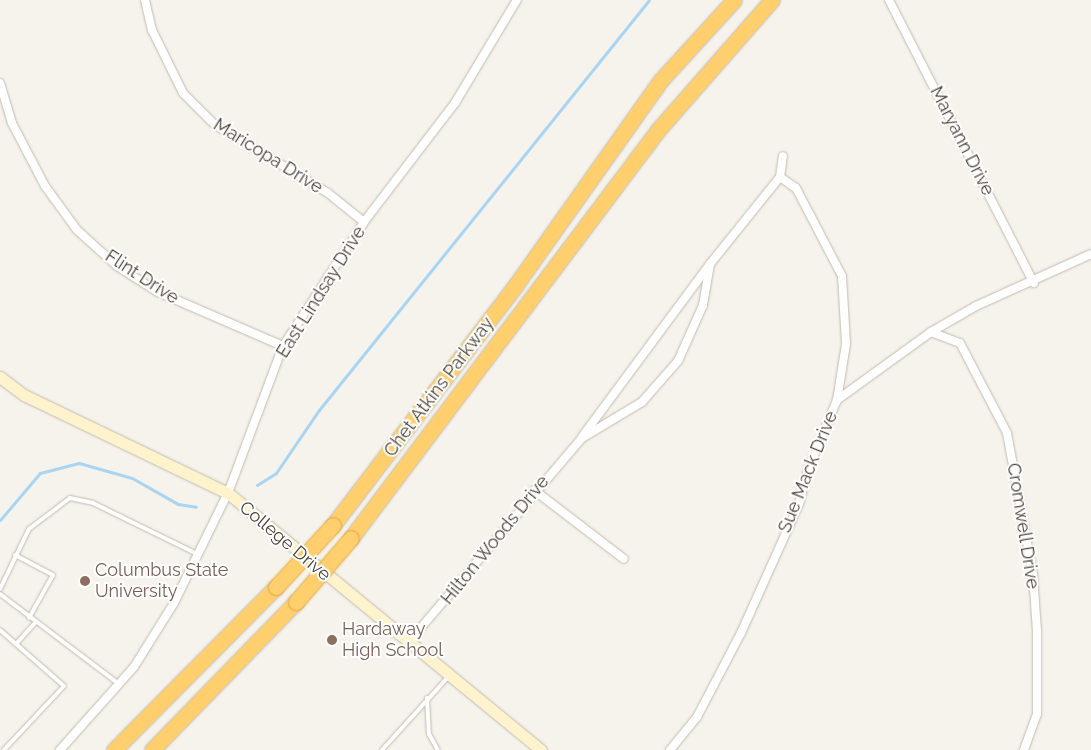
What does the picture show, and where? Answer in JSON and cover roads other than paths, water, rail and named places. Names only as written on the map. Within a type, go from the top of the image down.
[{"type":"highway","name":"Chet Atkins Parkway","points":[[114,750],[276,587],[333,525],[514,286],[661,80],[734,0]]},
{"type":"highway","name":"Chet Atkins Parkway","points":[[152,750],[296,602],[351,538],[658,130],[772,0]]},
{"type":"street","name":"Maricopa Drive","points":[[145,0],[152,30],[184,93],[214,124],[328,194],[364,222]]},
{"type":"street","name":"East Lindsay Drive","points":[[60,750],[119,684],[174,603],[228,493],[283,346],[364,222],[455,103],[516,0]]},
{"type":"street","name":"Maryann Drive","points":[[891,1],[1034,283]]},
{"type":"street","name":"Flint Drive","points":[[0,82],[1,92],[12,123],[45,186],[84,236],[117,266],[158,292],[283,346]]},
{"type":"street","points":[[783,156],[780,177],[796,188],[842,276],[846,344],[837,400]]},
{"type":"street","name":"Hilton Woods Drive","points":[[408,643],[497,541],[534,490],[582,438],[710,264],[780,177]]},
{"type":"street","name":"Sue Mack Drive","points":[[670,750],[697,717],[741,633],[799,504],[808,470],[837,400],[931,332],[976,306],[1034,283],[1091,254]]},
{"type":"street","name":"Hilton Woods Drive","points":[[582,438],[642,402],[678,361],[703,305],[710,264]]},
{"type":"street","name":"Cromwell Drive","points":[[931,332],[960,342],[1008,442],[1033,575],[1038,631],[1037,714],[1024,750]]},
{"type":"street","name":"College Drive","points":[[0,377],[24,394],[228,493],[408,643],[541,750]]},
{"type":"street","points":[[534,490],[624,559]]},
{"type":"lane","points":[[0,589],[29,529],[61,503],[78,498],[197,554]]},
{"type":"lane","points":[[15,555],[53,575],[30,618]]},
{"type":"lane","points":[[0,594],[119,684]]},
{"type":"lane","points":[[16,644],[35,622]]},
{"type":"lane","points":[[0,630],[64,686],[4,750]]},
{"type":"lane","points":[[382,750],[427,698],[450,675]]},
{"type":"lane","points":[[427,698],[427,725],[438,750]]},
{"type":"waterway","points":[[257,485],[276,473],[319,410],[649,0]]},
{"type":"waterway","points":[[0,520],[40,473],[79,463],[132,478],[178,504],[196,507]]},
{"type":"place","name":"Columbus State University","points":[[85,581]]},
{"type":"place","name":"Hardaway High School","points":[[332,640]]}]
